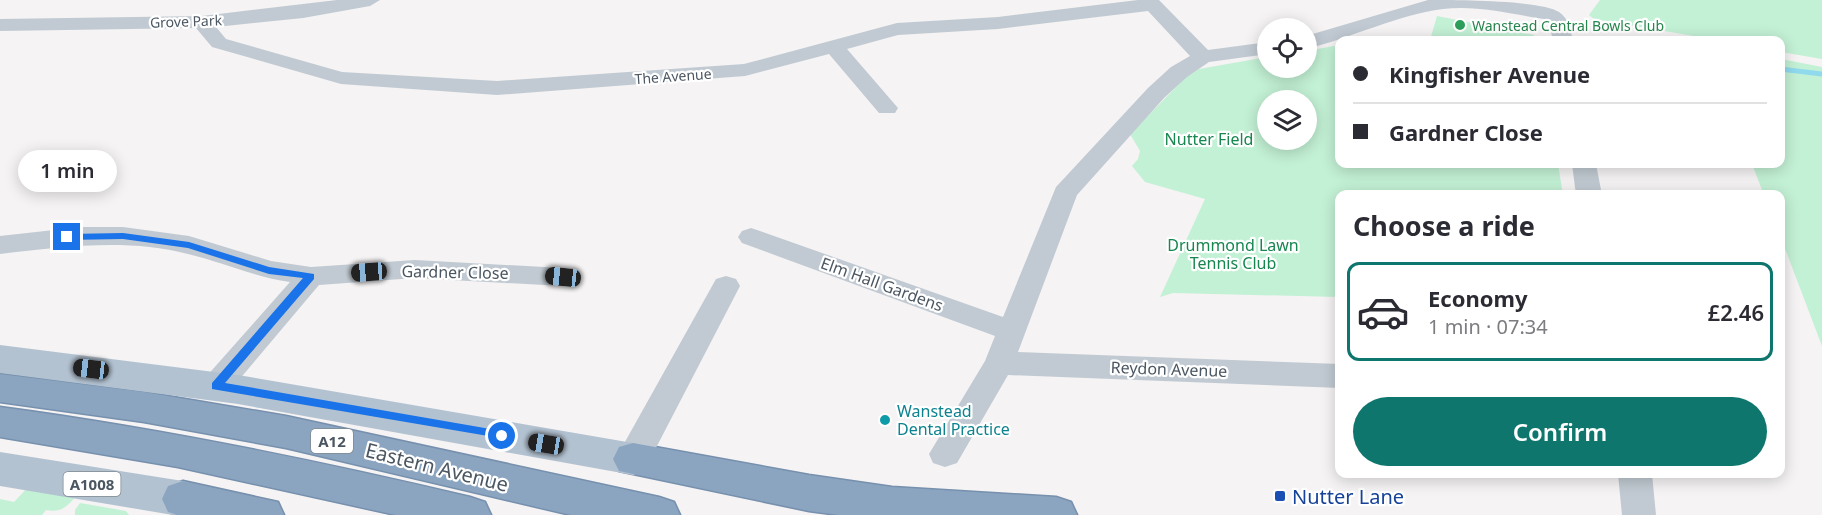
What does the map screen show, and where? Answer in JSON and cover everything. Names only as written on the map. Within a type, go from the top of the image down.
[{"type":"highway","name":"Eastern Avenue","points":[[0,387],[106,401],[280,430],[529,489],[660,515]]},
{"type":"highway","name":"A12","points":[[0,422],[211,456],[318,478],[470,515]]},
{"type":"highway","points":[[633,459],[809,493],[892,505],[1056,515]]},
{"type":"highway","points":[[178,507],[263,515]]},
{"type":"main road","points":[[0,359],[133,373],[216,386],[633,459]]},
{"type":"main road","name":"A1008","points":[[0,469],[178,507]]},
{"type":"street","name":"Grove Park","points":[[0,25],[202,22],[303,12],[370,0]]},
{"type":"street","name":"The Avenue","points":[[202,22],[219,43],[341,78],[497,88],[745,70],[897,29],[998,23],[1150,2]]},
{"type":"street","points":[[1150,2],[1203,57]]},
{"type":"street","points":[[1317,40],[1421,7],[1446,3],[1482,2],[1550,14],[1559,22],[1562,36]]},
{"type":"street","points":[[832,45],[887,108]]},
{"type":"street","points":[[945,454],[999,363],[1065,193],[1156,93],[1179,72],[1203,57],[1257,50]]},
{"type":"street","points":[[1585,168],[1588,190]]},
{"type":"street","name":"Gardner Close","points":[[4,247],[81,236],[123,236],[189,245],[269,270],[311,276],[415,269],[563,277]]},
{"type":"street","name":"Elm Hall Gardens","points":[[751,237],[1012,332]]},
{"type":"street","points":[[216,386],[311,276]]},
{"type":"street","points":[[633,459],[726,286]]},
{"type":"street","name":"Reydon Avenue","points":[[999,363],[1335,376]]},
{"type":"street","points":[[1635,478],[1639,515]]},
{"type":"green space","points":[[1600,0],[1822,0],[1822,59],[1785,53],[1785,36],[1694,36],[1594,19],[1589,15]]},
{"type":"green space","name":"Wanstead Central Bowls Club","points":[[1437,16],[1534,35],[1534,36],[1431,36]]},
{"type":"green space","name":"Nutter Field","points":[[1335,46],[1335,168],[1559,168],[1562,190],[1335,190],[1335,297],[1173,293],[1160,297],[1205,199],[1145,182],[1132,166],[1138,159],[1140,151],[1130,134],[1186,77],[1199,69],[1257,59],[1257,78],[1317,78],[1317,49]]},
{"type":"green space","points":[[1785,60],[1822,67],[1822,346],[1785,249],[1785,190],[1762,190],[1754,168],[1785,168]]},
{"type":"green space","points":[[30,485],[78,494],[64,508],[46,510],[42,515],[0,515],[0,499],[14,502]]},
{"type":"green space","points":[[80,503],[126,511],[129,515],[75,515],[75,510]]},
{"type":"waterway","points":[[1785,70],[1822,74]]},
{"type":"place","name":"Wanstead Central Bowls Club","points":[[1460,25]]},
{"type":"place","name":"Wanstead Dental Practice","points":[[885,420]]},
{"type":"place","name":"Nutter Lane","points":[[1280,496]]},
{"type":"route","points":[[67,237],[123,236],[189,245],[269,270],[311,276],[216,386],[502,436]]},
{"type":"park label","name":"Drummond Lawn Tennis Club","points":[[1233,254]]}]
